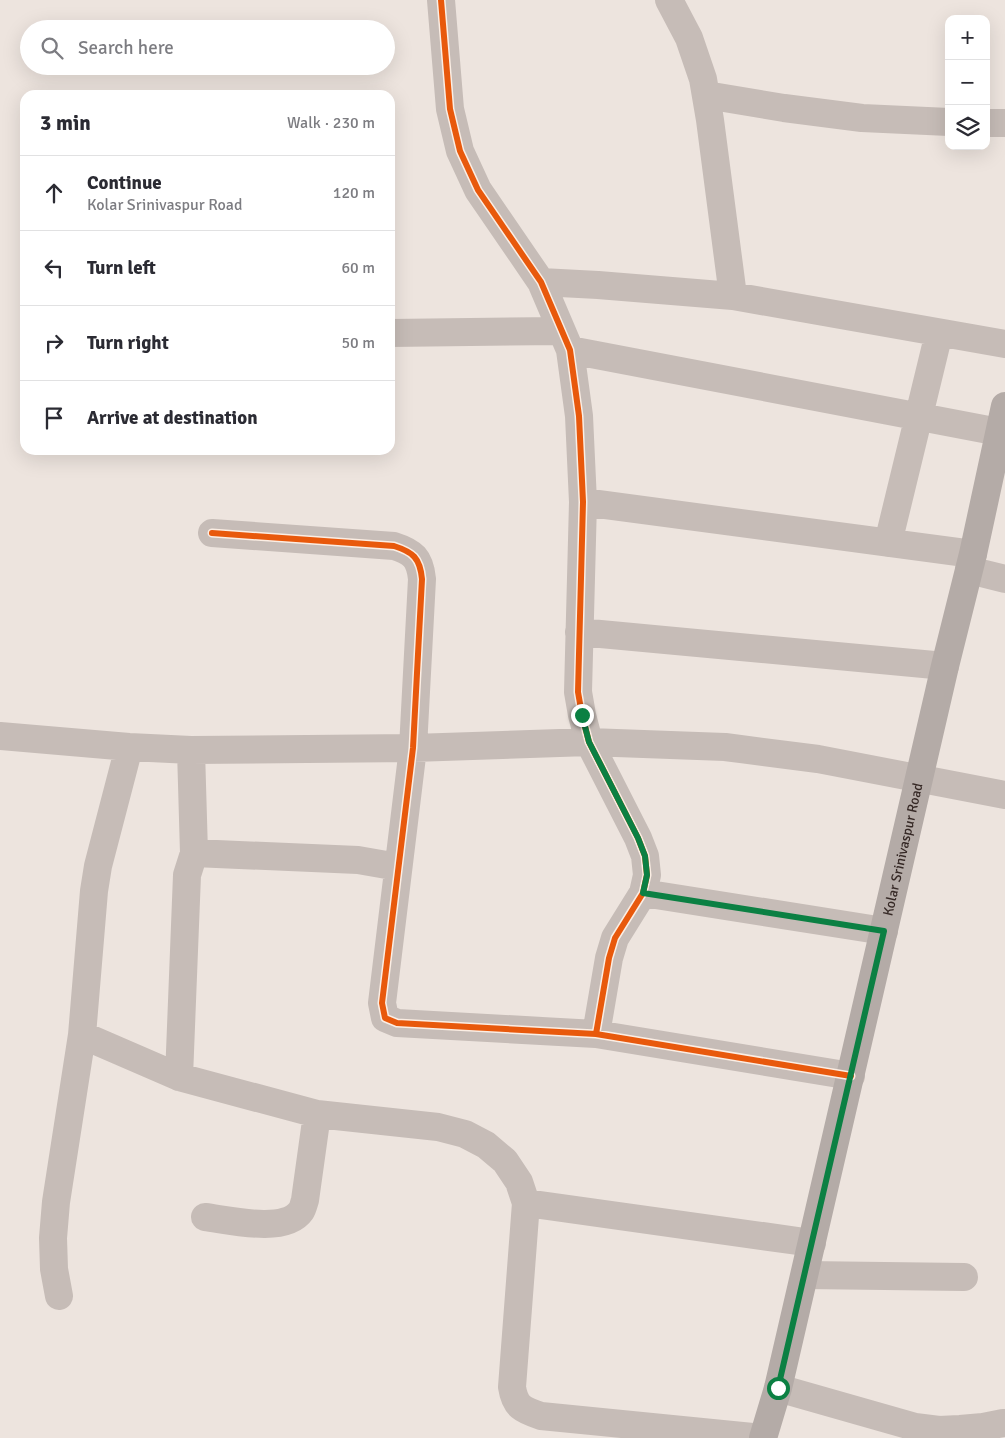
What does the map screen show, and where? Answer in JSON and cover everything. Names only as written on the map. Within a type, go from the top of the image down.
[{"type":"main road","name":"Kolar Srinivaspur Road","points":[[763,1438],[778,1388],[945,666],[971,562],[1005,406]]},
{"type":"street","points":[[442,0],[450,108],[460,151],[478,190],[541,282],[566,340],[580,416],[583,502],[578,692],[589,742],[638,838],[645,856],[647,875],[643,893],[616,938],[609,958],[596,1034]]},
{"type":"street","points":[[669,0],[689,38],[703,80],[734,296]]},
{"type":"street","points":[[706,95],[862,118],[945,122]]},
{"type":"street","points":[[990,123],[1005,123]]},
{"type":"street","points":[[541,282],[734,296],[1005,344]]},
{"type":"street","points":[[395,333],[566,340],[920,417],[999,432]]},
{"type":"street","points":[[888,543],[939,333]]},
{"type":"street","points":[[583,502],[888,543],[971,562],[1005,579]]},
{"type":"street","points":[[212,533],[394,546],[406,550],[415,556],[421,567],[422,579],[413,748],[382,1003],[384,1018],[398,1022],[596,1034],[851,1076]]},
{"type":"street","points":[[579,632],[945,666]]},
{"type":"street","points":[[0,736],[129,747],[191,750],[413,748],[589,742],[726,747],[818,759],[1005,795]]},
{"type":"street","points":[[60,1296],[54,1269],[53,1238],[56,1202],[82,1035],[94,891],[98,866],[129,747]]},
{"type":"street","points":[[179,1077],[187,875],[194,853],[191,750]]},
{"type":"street","points":[[194,853],[358,860],[398,867]]},
{"type":"street","points":[[643,893],[884,931]]},
{"type":"street","points":[[82,1035],[179,1077],[317,1114],[438,1127],[465,1134],[486,1145],[505,1161],[519,1182],[526,1203],[512,1387],[514,1398],[520,1407],[541,1416],[763,1438]]},
{"type":"street","points":[[205,1217],[265,1224],[280,1223],[293,1218],[301,1211],[306,1200],[317,1114]]},
{"type":"street","points":[[526,1203],[812,1243]]},
{"type":"street","points":[[804,1275],[964,1276]]},
{"type":"street","points":[[778,1388],[915,1427],[939,1430],[960,1429],[983,1427],[1003,1422]]},
{"type":"cycle path","points":[[441,0],[450,109],[460,151],[478,190],[541,282],[570,350],[579,416],[583,502],[578,692],[589,742],[638,838],[645,856],[647,875],[643,893],[615,938],[609,958],[596,1034]]},
{"type":"cycle path","points":[[212,533],[394,546],[411,554],[419,566],[422,579],[413,748],[382,1003],[385,1018],[397,1023],[596,1034],[851,1076]]},
{"type":"route","points":[[582,715],[589,742],[638,838],[645,856],[647,875],[643,893],[884,931],[778,1388]]}]
